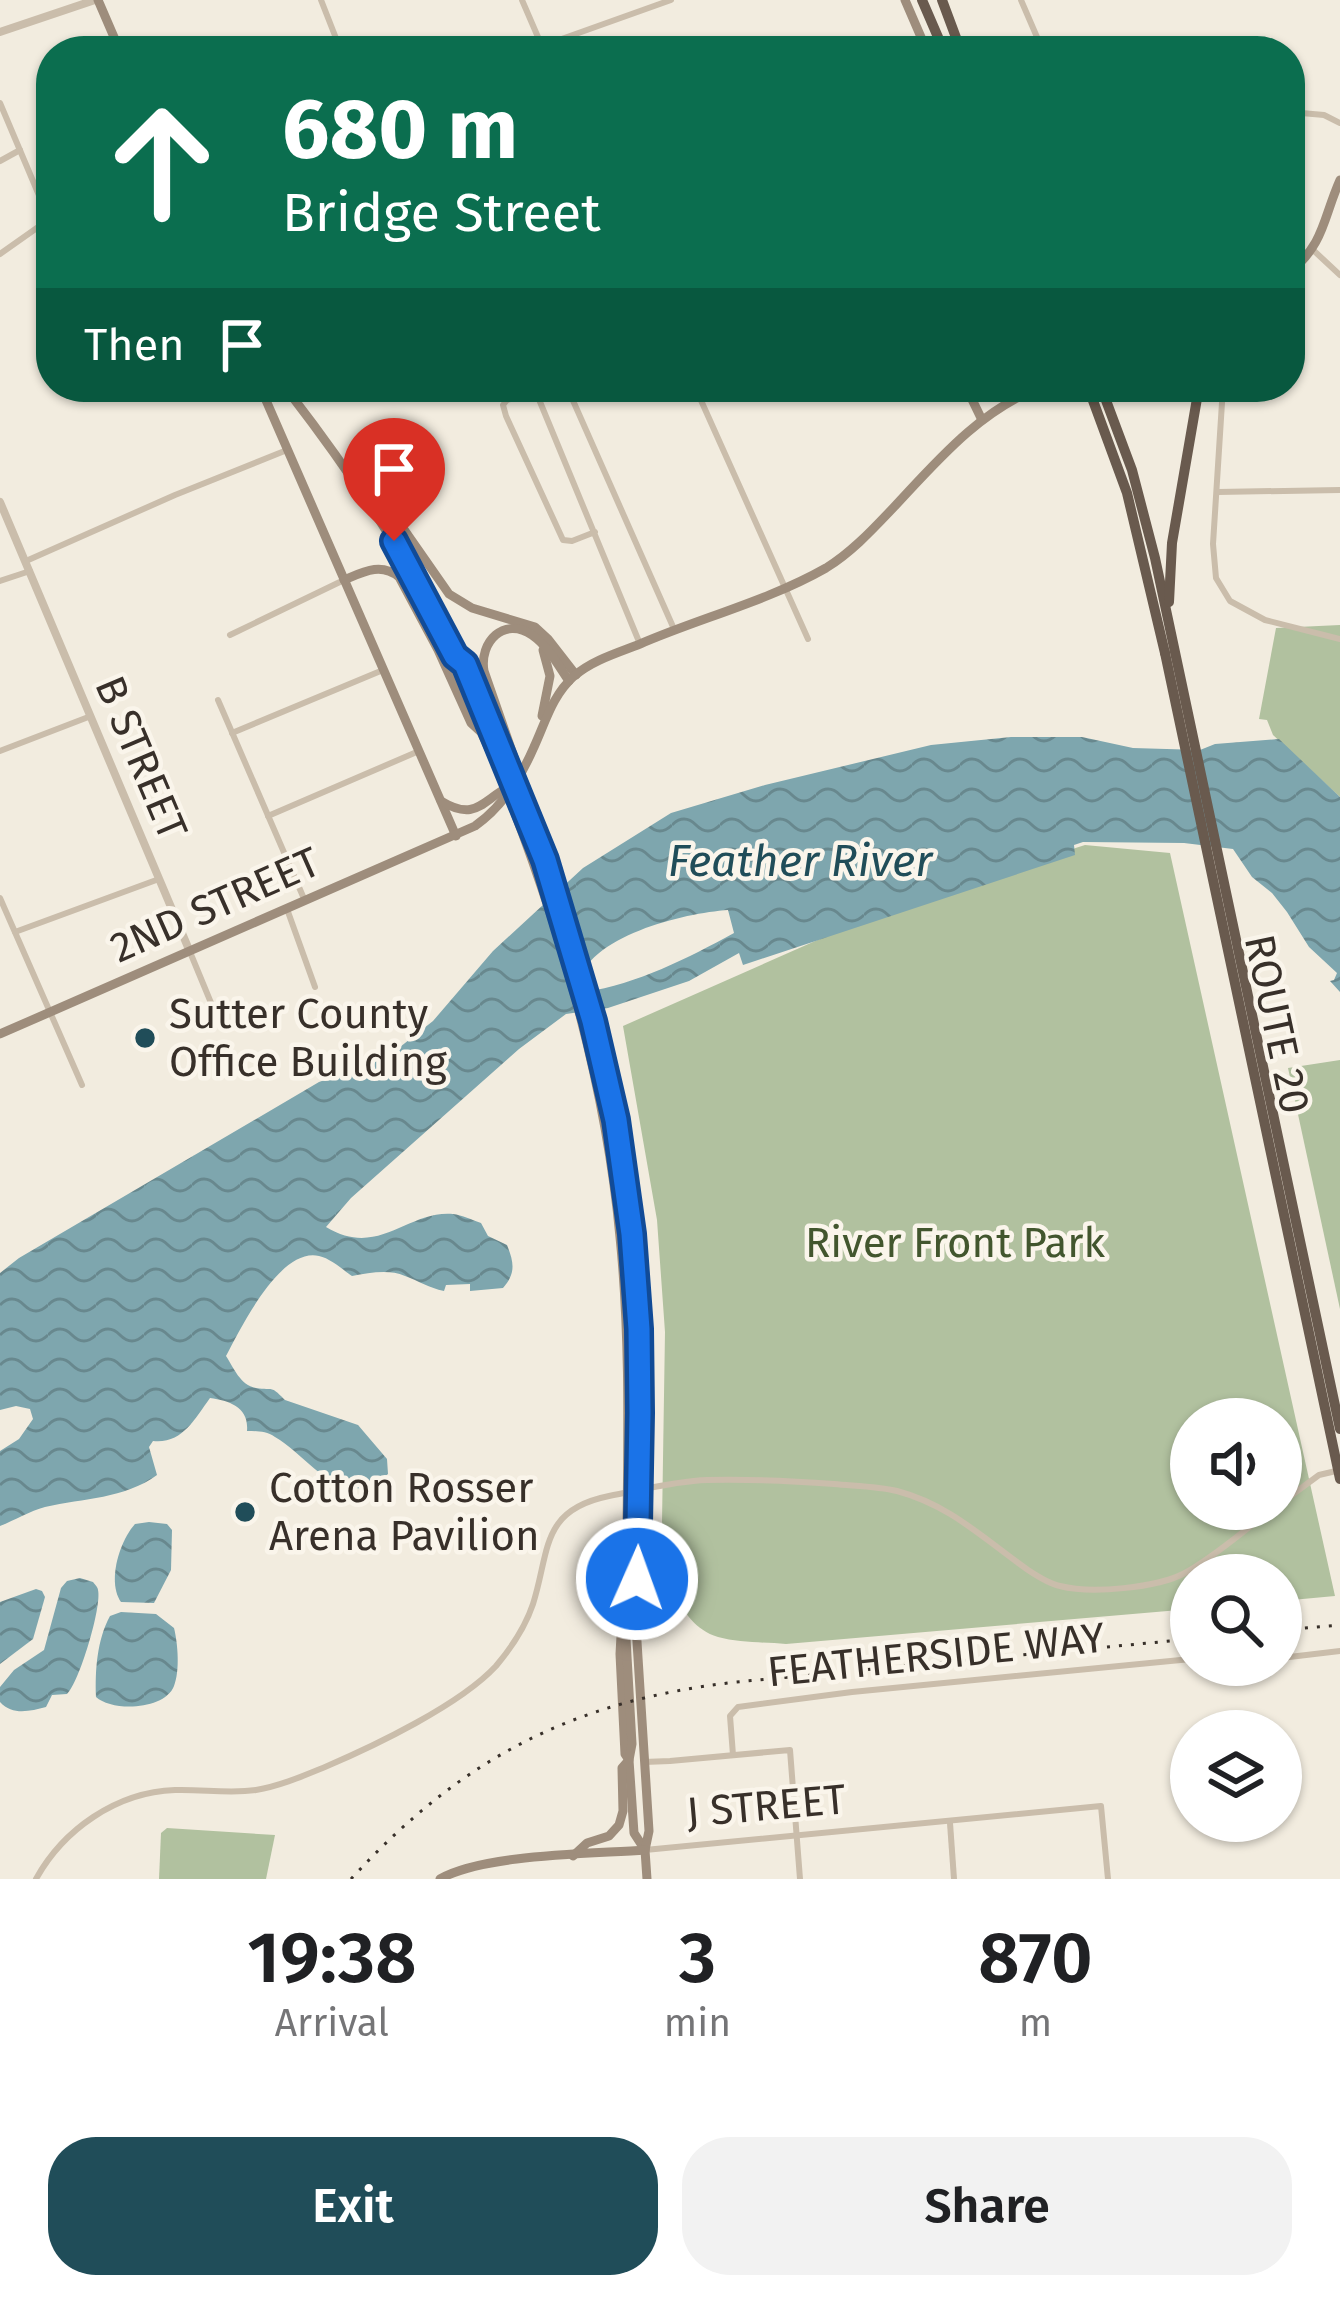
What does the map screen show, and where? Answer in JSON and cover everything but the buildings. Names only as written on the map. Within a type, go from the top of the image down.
[{"type":"highway","points":[[922,0],[938,36]]},
{"type":"highway","points":[[942,0],[958,36]]},
{"type":"highway","points":[[1096,402],[1170,652]]},
{"type":"highway","points":[[1097,402],[1139,494],[1172,635]]},
{"type":"highway","points":[[1170,652],[1172,543],[1196,402]]},
{"type":"highway","name":"ROUTE 20","points":[[1170,652],[1340,1429]]},
{"type":"highway","name":"ROUTE 20","points":[[1170,652],[1340,1475]]},
{"type":"main road","points":[[96,0],[113,36]]},
{"type":"main road","points":[[905,0],[921,36]]},
{"type":"main road","points":[[1305,257],[1326,225],[1340,180]]},
{"type":"main road","points":[[268,402],[456,836]]},
{"type":"main road","points":[[299,402],[403,555],[506,747]]},
{"type":"main road","points":[[974,402],[982,419]]},
{"type":"main road","points":[[573,678],[602,660],[827,567],[858,544],[982,419],[1013,402]]},
{"type":"main road","points":[[352,475],[382,498],[449,594],[472,608],[538,628],[573,678]]},
{"type":"main road","points":[[344,580],[378,568],[399,578],[471,723],[483,734]]},
{"type":"main road","points":[[573,678],[528,633],[508,630],[492,638],[483,653],[506,747],[593,1021],[619,1137],[639,1329],[633,1529],[624,1602],[634,1833],[645,1850]]},
{"type":"main road","points":[[540,732],[550,676],[542,645]]},
{"type":"main road","points":[[455,656],[455,669],[535,864],[582,1024],[607,1139],[627,1330],[636,1627],[649,1831],[647,1879]]},
{"type":"main road","name":"2ND STREET","points":[[0,1034],[456,836],[487,818],[528,760],[550,707],[573,678]]},
{"type":"main road","points":[[441,801],[472,810],[513,784]]},
{"type":"main road","points":[[573,1856],[619,1826],[622,1768],[629,1760]]},
{"type":"main road","name":"J STREET","points":[[440,1879],[490,1864],[645,1850]]},
{"type":"street","points":[[0,32],[96,0]]},
{"type":"street","points":[[321,0],[335,36]]},
{"type":"street","points":[[522,0],[537,36]]},
{"type":"street","points":[[577,36],[671,0]]},
{"type":"street","points":[[1021,0],[1037,36]]},
{"type":"street","points":[[0,103],[36,187]]},
{"type":"street","points":[[1306,112],[1340,113]]},
{"type":"street","points":[[1306,112],[1340,123]]},
{"type":"street","points":[[0,160],[20,150]]},
{"type":"street","points":[[0,254],[36,229]]},
{"type":"street","points":[[1312,250],[1340,275]]},
{"type":"street","points":[[506,402],[506,416],[563,541],[596,532]]},
{"type":"street","points":[[540,402],[640,644]]},
{"type":"street","points":[[575,402],[674,629]]},
{"type":"street","points":[[701,402],[808,639]]},
{"type":"street","points":[[1222,402],[1213,544],[1216,578],[1230,601],[1265,620],[1340,639]]},
{"type":"street","points":[[0,581],[175,495],[287,450]]},
{"type":"street","points":[[1218,492],[1340,490]]},
{"type":"street","name":"B STREET","points":[[0,502],[221,1027]]},
{"type":"street","points":[[230,635],[344,580]]},
{"type":"street","points":[[232,733],[383,670]]},
{"type":"street","points":[[218,700],[305,901]]},
{"type":"street","points":[[0,751],[91,716]]},
{"type":"street","points":[[268,817],[419,751]]},
{"type":"street","points":[[15,932],[159,879]]},
{"type":"street","points":[[0,898],[82,1085]]},
{"type":"street","points":[[287,909],[315,987]]},
{"type":"street","points":[[1302,1488],[1319,1475],[1340,1475]]},
{"type":"street","points":[[36,1879],[70,1835],[120,1803],[164,1791],[241,1792],[287,1782],[360,1750],[467,1690],[490,1672],[518,1637],[532,1608],[553,1529],[567,1513],[591,1500],[705,1480],[894,1490],[942,1507],[1041,1578],[1060,1586],[1112,1589],[1159,1584],[1185,1573],[1244,1530]]},
{"type":"street","points":[[1302,1656],[1340,1652]]},
{"type":"street","name":"FEATHERSIDE WAY","points":[[733,1754],[730,1716],[738,1707],[1170,1661]]},
{"type":"street","points":[[644,1762],[790,1750],[800,1879]]},
{"type":"street","name":"J STREET","points":[[645,1850],[1101,1805],[1108,1879]]},
{"type":"street","points":[[950,1822],[954,1879]]},
{"type":"street","points":[[490,1864],[491,1879]]},
{"type":"green space","points":[[1340,625],[1340,797],[1273,735],[1267,720],[1259,719],[1276,628]]},
{"type":"green space","name":"River Front Park","points":[[1085,845],[1170,853],[1291,1398],[1170,1398],[1170,1530],[1302,1530],[1302,1447],[1335,1596],[1302,1599],[1302,1554],[1170,1554],[1170,1611],[786,1644],[718,1637],[703,1630],[681,1605],[666,1555],[662,1522],[665,1332],[657,1220],[623,1026],[899,904]]},
{"type":"green space","points":[[1340,1060],[1340,1309],[1288,1068]]},
{"type":"green space","points":[[167,1828],[275,1835],[266,1879],[159,1879],[161,1833]]},
{"type":"water","name":"Feather River","points":[[1011,737],[1082,737],[1133,748],[1200,750],[1215,744],[1279,739],[1340,797],[1340,992],[1330,981],[1337,973],[1309,947],[1287,912],[1252,877],[1233,849],[1184,843],[1083,842],[1074,845],[1075,855],[743,965],[739,953],[689,981],[608,1008],[566,1014],[519,1049],[351,1198],[326,1227],[362,1238],[437,1215],[463,1216],[481,1223],[488,1236],[507,1245],[512,1268],[503,1288],[470,1291],[470,1284],[446,1285],[444,1291],[392,1273],[352,1276],[323,1257],[304,1257],[276,1276],[226,1356],[250,1386],[274,1390],[285,1400],[358,1425],[387,1459],[388,1474],[371,1485],[341,1486],[272,1435],[247,1431],[245,1416],[237,1407],[210,1398],[180,1435],[153,1441],[149,1447],[157,1475],[144,1483],[45,1507],[0,1526],[0,1451],[19,1439],[33,1419],[30,1409],[0,1410],[0,1273],[319,1082],[386,1058],[433,1021],[493,951],[583,868],[671,813],[931,745]],"holes":[[[728,910],[734,933],[624,983],[585,992],[577,986],[599,953],[640,930]]]},
{"type":"water","points":[[135,1524],[167,1524],[172,1530],[171,1570],[154,1603],[121,1602],[115,1584],[120,1551]]},
{"type":"water","points":[[80,1578],[93,1582],[98,1599],[72,1687],[67,1694],[52,1695],[46,1707],[10,1709],[0,1702],[0,1687],[14,1670],[44,1650],[61,1588]]},
{"type":"water","points":[[36,1589],[45,1597],[33,1639],[0,1664],[0,1602]]},
{"type":"water","points":[[156,1614],[174,1628],[178,1657],[174,1686],[150,1704],[114,1705],[96,1697],[102,1635],[110,1616]]},
{"type":"railway","points":[[1302,1628],[1340,1625]]},
{"type":"railway","points":[[351,1879],[435,1800],[478,1769],[524,1742],[622,1704],[736,1682],[1170,1641]]},
{"type":"place","name":"Sutter County Office Building","points":[[145,1038]]},
{"type":"place","name":"Cotton Rosser Arena Pavilion","points":[[245,1512]]},
{"type":"route","points":[[394,541],[455,656],[465,664],[526,807],[605,1070],[624,1172],[636,1280],[640,1393],[637,1579]]}]
